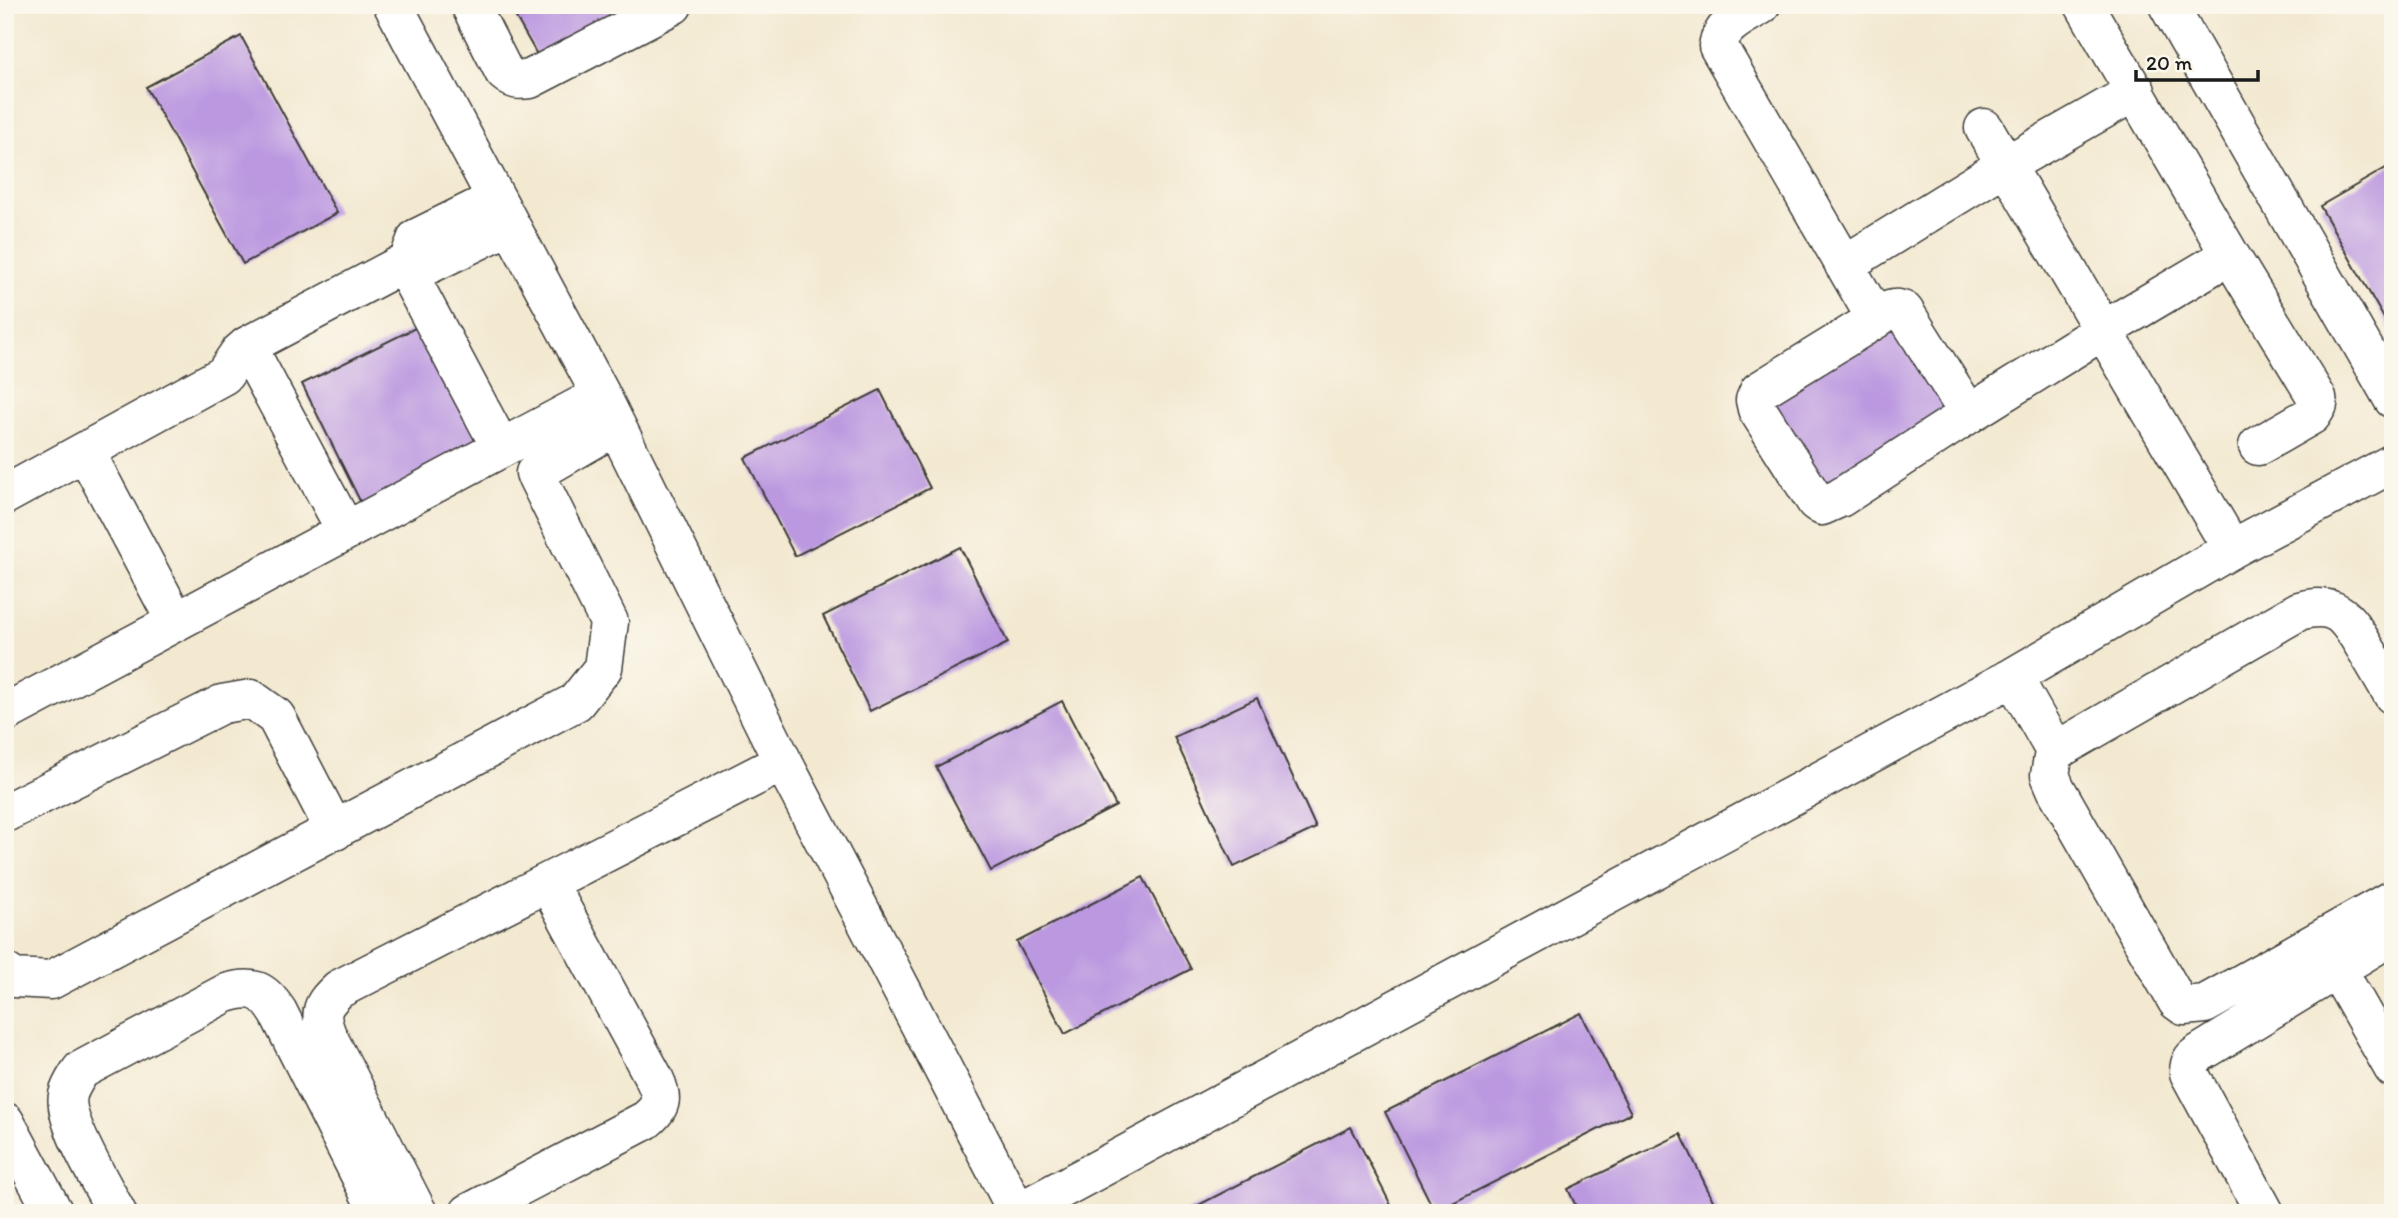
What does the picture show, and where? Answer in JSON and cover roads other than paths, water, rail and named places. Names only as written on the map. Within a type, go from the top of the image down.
[{"type":"street","points":[[393,5],[608,411],[783,762],[1017,1213],[2012,677],[2232,549],[2393,463]]},
{"type":"street","points":[[470,5],[504,72],[513,80],[522,80],[530,79],[673,5]]},
{"type":"street","points":[[1761,5],[1728,25],[1719,36],[1718,46],[1876,319]]},
{"type":"street","points":[[2084,5],[2230,256],[2317,398],[2318,405],[2312,415],[2258,446]]},
{"type":"street","points":[[2168,5],[2393,399]]},
{"type":"street","points":[[1844,265],[2006,166],[2136,91]]},
{"type":"street","points":[[1984,128],[2232,549]]},
{"type":"street","points":[[5,495],[224,375],[247,346],[406,263],[430,264],[503,212]]},
{"type":"street","points":[[1969,414],[1904,311],[1899,309],[1891,309],[1759,391],[1755,400],[1757,409],[1816,502],[1822,506],[1830,504],[2102,331],[2230,256]]},
{"type":"street","points":[[406,263],[501,448]]},
{"type":"street","points":[[247,346],[346,531]]},
{"type":"street","points":[[5,713],[501,448],[608,411]]},
{"type":"street","points":[[5,972],[13,978],[51,980],[576,702],[603,668],[609,622],[535,473],[608,411]]},
{"type":"street","points":[[85,451],[176,622]]},
{"type":"street","points":[[2393,695],[2348,619],[2333,610],[2317,606],[2299,611],[2055,751],[2050,775],[2177,1001],[2184,1006],[2205,1004],[2393,899]]},
{"type":"street","points":[[2012,677],[2055,751]]},
{"type":"street","points":[[5,813],[222,704],[251,699],[276,717],[335,831]]},
{"type":"street","points":[[418,1213],[327,1035],[321,1019],[325,1002],[339,989],[783,762]]},
{"type":"street","points":[[469,1213],[646,1120],[656,1112],[660,1103],[660,1091],[654,1079],[548,883]]},
{"type":"street","points":[[2265,1213],[2189,1073],[2189,1063],[2203,1051],[2393,935]]},
{"type":"street","points":[[2337,969],[2390,1058]]},
{"type":"street","points":[[117,1213],[72,1126],[68,1096],[74,1081],[81,1070],[226,993],[245,988],[264,995],[278,1012],[379,1213]]},
{"type":"street","points":[[5,1122],[54,1213]]}]
